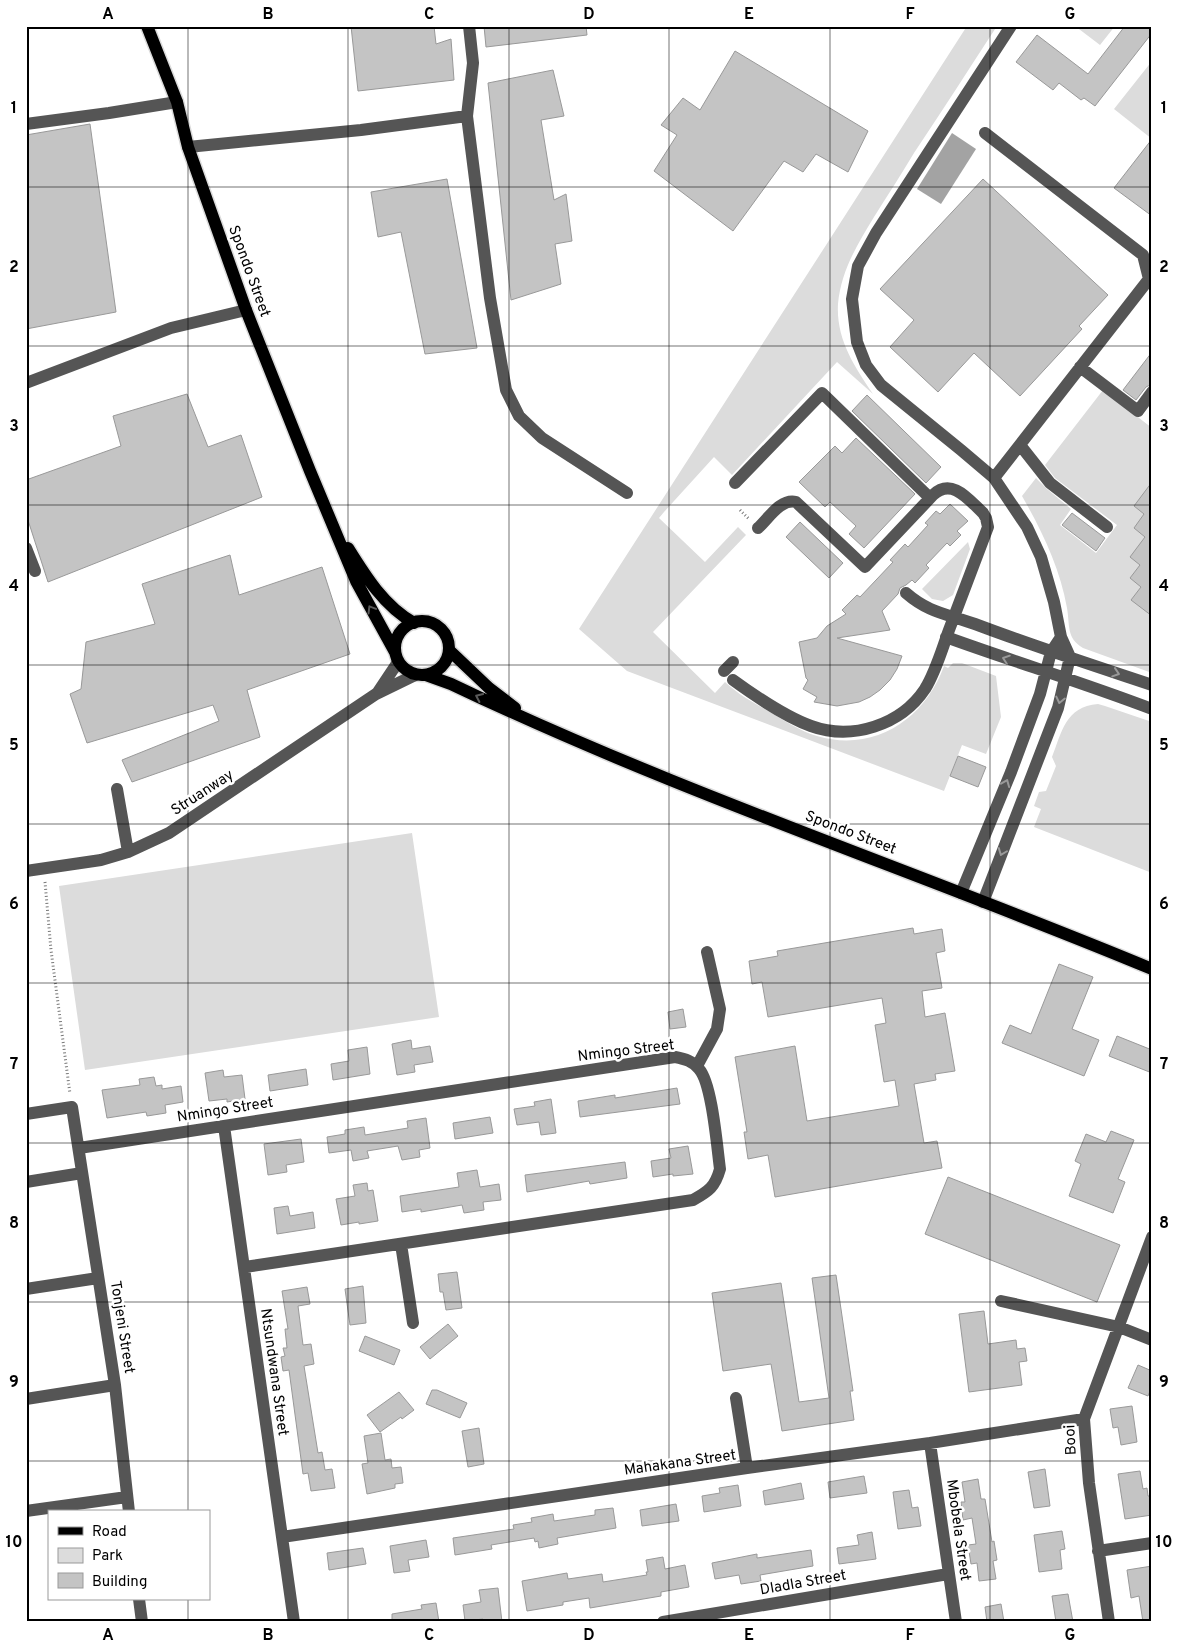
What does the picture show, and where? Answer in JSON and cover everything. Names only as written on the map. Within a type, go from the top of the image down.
[{"type":"main road","name":"Spondo Street","points":[[147,26],[177,102],[188,147],[246,310],[356,581],[397,657]]},
{"type":"main road","name":"Spondo Street","points":[[332,523],[354,559],[388,604],[414,623]]},
{"type":"main road","points":[[429,622],[436,625],[446,636],[449,650],[442,667],[434,672],[420,675],[405,670],[397,657],[396,640],[401,631],[414,623],[429,622]]},
{"type":"main road","name":"Spondo Street","points":[[449,650],[489,688],[540,724]]},
{"type":"main road","name":"Spondo Street","points":[[420,675],[451,684],[646,770],[1152,970]]},
{"type":"street","points":[[468,26],[473,63],[467,116],[490,298],[506,390],[519,416],[542,438],[627,493]]},
{"type":"street","points":[[983,902],[1058,708],[1070,657],[1061,637],[1054,602],[1041,557],[1027,527],[994,478],[881,384],[866,365],[857,342],[852,299],[858,266],[876,232],[1010,26]]},
{"type":"street","points":[[26,124],[177,102]]},
{"type":"street","points":[[188,147],[361,130],[467,116]]},
{"type":"street","points":[[985,133],[1144,255],[1150,278],[994,478]]},
{"type":"street","points":[[26,383],[170,328],[246,310]]},
{"type":"street","points":[[1080,367],[1138,410],[1152,392]]},
{"type":"street","points":[[735,483],[822,393],[930,498]]},
{"type":"street","points":[[1020,445],[1050,482],[1107,527]]},
{"type":"street","points":[[730,671],[747,690],[798,720],[812,726],[834,731],[857,731],[871,728],[896,717],[917,700],[931,677],[988,526],[983,514],[955,489],[941,489],[930,498],[865,567],[796,502],[787,501],[782,504],[758,528]]},
{"type":"street","points":[[26,548],[35,572]]},
{"type":"street","points":[[906,593],[918,604],[931,611],[954,616],[1051,652],[1152,685]]},
{"type":"street","points":[[946,637],[1065,679],[1108,692],[1152,709]]},
{"type":"street","points":[[961,893],[1011,772],[1040,694],[1051,652],[1061,637]]},
{"type":"street","name":"Struanway","points":[[376,694],[397,657]]},
{"type":"street","name":"Struanway","points":[[26,871],[101,860],[128,852],[169,833],[376,694],[420,675]]},
{"type":"street","points":[[117,789],[128,852]]},
{"type":"street","points":[[245,1267],[693,1200],[708,1192],[716,1181],[720,1169],[707,1083],[701,1070],[696,1066],[717,1029],[720,1009],[707,952]]},
{"type":"street","name":"Nmingo Street","points":[[80,1148],[675,1057],[685,1059],[696,1066]]},
{"type":"street","points":[[26,1114],[72,1107]]},
{"type":"street","name":"Tonjeni Street","points":[[72,1107],[80,1148],[82,1174],[115,1385],[129,1510]]},
{"type":"street","name":"Ntsundwana Street","points":[[224,1126],[294,1622]]},
{"type":"street","points":[[26,1182],[82,1174]]},
{"type":"street","name":"Booi","points":[[1109,1622],[1089,1483],[1084,1419],[1152,1237]]},
{"type":"street","points":[[401,1244],[414,1323]]},
{"type":"street","points":[[26,1289],[98,1278]]},
{"type":"street","points":[[1001,1301],[1119,1327],[1152,1340]]},
{"type":"street","points":[[26,1398],[115,1385]]},
{"type":"street","points":[[736,1398],[747,1468]]},
{"type":"street","name":"Mahakana Street","points":[[282,1536],[930,1443],[1084,1419]]},
{"type":"street","name":"Mbobela Street","points":[[930,1443],[956,1622]]},
{"type":"street","points":[[26,1511],[127,1497]]},
{"type":"street","points":[[1098,1551],[1152,1543]]},
{"type":"street","name":"Dladla Street","points":[[663,1622],[948,1574]]},
{"type":"street","points":[[139,1600],[139,1621]]},
{"type":"path","points":[[44,869],[50,950],[72,1107]]},
{"type":"green space","points":[[967,26],[997,26],[874,217],[856,248],[842,280],[838,304],[840,329],[853,362],[873,394],[837,362],[732,475],[714,457],[659,518],[705,562],[738,527],[746,535],[653,632],[715,693],[725,682],[747,698],[799,729],[817,736],[838,740],[858,740],[877,735],[895,727],[924,702],[944,666],[948,668],[953,663],[962,663],[996,676],[1001,717],[986,754],[962,745],[944,791],[627,671],[579,629]]},
{"type":"green space","points":[[1075,26],[1115,26],[1100,45]]},
{"type":"green space","points":[[1152,61],[1152,139],[1114,109]]},
{"type":"green space","points":[[1103,390],[1152,428],[1152,673],[1083,648],[1074,640],[1070,631],[1064,593],[1055,564],[1022,496],[1036,478],[1071,509],[1060,525],[1096,553],[1117,525],[1055,478],[1045,465]]},
{"type":"green space","points":[[968,542],[970,549],[953,595],[943,601],[932,599],[922,589]]},
{"type":"green space","points":[[1098,704],[1152,722],[1152,873],[1034,827],[1041,809],[1034,806],[1039,792],[1046,791],[1056,766],[1052,757],[1066,722],[1078,710]]},
{"type":"green space","points":[[412,833],[439,1017],[85,1070],[59,886]]},
{"type":"shaded area","points":[[952,133],[976,149],[941,204],[917,189]]},
{"type":"building","points":[[351,26],[434,26],[436,44],[451,39],[454,80],[358,91]]},
{"type":"building","points":[[484,26],[586,26],[587,35],[486,47]]},
{"type":"building","points":[[1125,26],[1152,26],[1152,33],[1095,106],[1084,98],[1081,100],[1059,83],[1053,90],[1016,62],[1037,35],[1088,74]]},
{"type":"building","points":[[735,51],[868,131],[848,172],[816,154],[803,172],[784,161],[733,231],[654,171],[677,135],[661,125],[683,98],[700,110]]},
{"type":"building","points":[[553,70],[564,116],[541,120],[554,200],[566,194],[572,241],[555,244],[561,284],[511,300],[488,83]]},
{"type":"building","points":[[90,124],[116,312],[26,329],[26,135]]},
{"type":"building","points":[[1152,139],[1152,216],[1114,188]]},
{"type":"building","points":[[447,179],[477,348],[425,354],[401,232],[378,237],[371,192]]},
{"type":"building","points":[[983,179],[1108,295],[1079,326],[1082,329],[1020,396],[974,353],[938,392],[890,347],[914,320],[880,289]]},
{"type":"building","points":[[1152,352],[1152,384],[1146,387],[1136,400],[1123,390]]},
{"type":"building","points":[[187,394],[208,447],[241,435],[262,497],[48,582],[26,514],[26,480],[121,446],[113,416]]},
{"type":"building","points":[[867,395],[941,467],[926,483],[852,411]]},
{"type":"building","points":[[856,438],[915,494],[864,548],[849,534],[856,526],[830,502],[825,507],[799,482],[835,446],[842,453]]},
{"type":"building","points":[[1152,482],[1152,616],[1131,600],[1141,587],[1130,578],[1140,565],[1130,557],[1145,537],[1134,528],[1144,514],[1134,506]]},
{"type":"building","points":[[950,504],[968,521],[957,531],[961,535],[950,546],[947,543],[926,565],[929,568],[915,583],[912,580],[900,588],[898,594],[882,611],[890,630],[837,638],[902,656],[890,680],[880,690],[859,702],[837,706],[814,702],[817,697],[803,689],[808,680],[799,642],[817,638],[827,626],[846,614],[842,610],[857,595],[860,597],[893,562],[890,560],[905,544],[908,547],[928,525],[925,523],[936,511],[940,514]]},
{"type":"building","points":[[1072,513],[1105,538],[1096,551],[1062,525]]},
{"type":"building","points":[[800,522],[843,563],[829,578],[786,537]]},
{"type":"building","points":[[230,555],[239,595],[322,567],[350,654],[247,690],[260,737],[132,782],[122,760],[219,721],[213,705],[87,743],[70,694],[81,689],[86,642],[155,624],[142,584]]},
{"type":"building","points":[[958,756],[986,767],[978,787],[950,776]]},
{"type":"building","points":[[913,928],[914,934],[942,929],[945,951],[936,953],[942,988],[922,991],[925,1017],[945,1013],[955,1071],[935,1074],[936,1080],[914,1084],[924,1143],[937,1141],[942,1168],[775,1197],[768,1155],[748,1159],[744,1132],[747,1132],[735,1057],[795,1046],[807,1121],[899,1106],[895,1080],[884,1082],[875,1025],[886,1023],[882,998],[768,1017],[762,982],[752,984],[749,961],[778,956],[777,951]]},
{"type":"building","points":[[1059,964],[1093,977],[1072,1029],[1099,1040],[1084,1076],[1002,1043],[1010,1025],[1031,1034]]},
{"type":"building","points":[[683,1009],[686,1027],[670,1029],[668,1012]]},
{"type":"building","points":[[1117,1036],[1152,1050],[1152,1073],[1109,1056]]},
{"type":"building","points":[[411,1040],[412,1049],[430,1046],[433,1062],[414,1065],[415,1072],[397,1075],[392,1044]]},
{"type":"building","points":[[367,1047],[370,1074],[333,1080],[331,1064],[349,1061],[348,1050]]},
{"type":"building","points":[[306,1069],[308,1085],[270,1091],[268,1075]]},
{"type":"building","points":[[223,1070],[224,1077],[242,1075],[245,1099],[227,1102],[227,1099],[209,1101],[205,1073]]},
{"type":"building","points":[[154,1077],[156,1086],[162,1085],[162,1089],[181,1086],[183,1102],[165,1105],[166,1113],[147,1116],[146,1112],[107,1118],[102,1090],[140,1085],[139,1079]]},
{"type":"building","points":[[677,1088],[680,1104],[580,1117],[578,1101],[615,1095],[615,1098]]},
{"type":"building","points":[[551,1099],[556,1133],[541,1135],[539,1122],[517,1125],[514,1109],[535,1106],[534,1102]]},
{"type":"building","points":[[490,1117],[493,1133],[455,1139],[453,1123]]},
{"type":"building","points":[[426,1118],[430,1148],[419,1150],[420,1157],[402,1160],[398,1146],[367,1151],[369,1158],[353,1161],[351,1150],[329,1153],[327,1137],[345,1134],[345,1130],[364,1127],[365,1135],[408,1128],[407,1121]]},
{"type":"building","points":[[1111,1131],[1134,1140],[1118,1179],[1125,1182],[1113,1213],[1069,1196],[1081,1164],[1075,1161],[1086,1134],[1106,1142]]},
{"type":"building","points":[[301,1139],[304,1162],[286,1165],[287,1172],[268,1175],[264,1144]]},
{"type":"building","points":[[688,1146],[693,1174],[653,1177],[651,1161],[671,1158],[669,1149]]},
{"type":"building","points":[[625,1162],[627,1178],[590,1184],[589,1181],[527,1192],[525,1175]]},
{"type":"building","points":[[477,1170],[480,1187],[499,1184],[501,1200],[483,1202],[484,1210],[464,1213],[462,1205],[421,1212],[421,1209],[402,1212],[400,1196],[459,1187],[457,1173]]},
{"type":"building","points":[[948,1177],[1120,1245],[1097,1302],[925,1234]]},
{"type":"building","points":[[367,1183],[368,1191],[373,1190],[378,1221],[341,1225],[336,1199],[355,1196],[353,1185]]},
{"type":"building","points":[[288,1206],[290,1216],[313,1212],[315,1228],[277,1234],[274,1208]]},
{"type":"building","points":[[457,1272],[462,1308],[446,1310],[443,1292],[440,1292],[438,1274]]},
{"type":"building","points":[[836,1275],[853,1391],[850,1391],[854,1420],[782,1431],[771,1364],[723,1371],[712,1293],[781,1283],[799,1402],[829,1398],[812,1278]]},
{"type":"building","points":[[363,1286],[366,1323],[350,1325],[345,1289]]},
{"type":"building","points":[[307,1287],[310,1304],[298,1306],[303,1345],[311,1344],[314,1364],[304,1366],[318,1453],[322,1452],[325,1470],[332,1469],[335,1488],[311,1491],[308,1473],[303,1474],[289,1370],[283,1371],[281,1357],[285,1356],[283,1348],[287,1348],[285,1329],[288,1329],[282,1291]]},
{"type":"building","points":[[984,1311],[988,1344],[1016,1340],[1017,1349],[1025,1348],[1027,1361],[1019,1362],[1022,1385],[969,1392],[959,1314]]},
{"type":"building","points":[[448,1324],[458,1336],[430,1359],[420,1347]]},
{"type":"building","points":[[365,1336],[400,1350],[394,1365],[359,1351]]},
{"type":"building","points":[[1138,1365],[1152,1371],[1152,1386],[1148,1396],[1128,1388]]},
{"type":"building","points":[[432,1390],[437,1390],[467,1403],[460,1418],[426,1404]]},
{"type":"building","points":[[399,1392],[414,1410],[380,1432],[367,1415]]},
{"type":"building","points":[[1132,1406],[1137,1442],[1121,1445],[1118,1427],[1113,1428],[1110,1409]]},
{"type":"building","points":[[479,1428],[484,1464],[468,1467],[462,1431]]},
{"type":"building","points":[[381,1433],[385,1460],[391,1459],[392,1468],[401,1467],[403,1483],[395,1484],[395,1488],[367,1494],[362,1464],[368,1463],[364,1436]]},
{"type":"building","points":[[1045,1469],[1050,1506],[1034,1508],[1028,1472]]},
{"type":"building","points":[[1140,1471],[1143,1489],[1147,1488],[1148,1496],[1152,1496],[1152,1515],[1125,1519],[1118,1474]]},
{"type":"building","points":[[864,1476],[867,1493],[830,1498],[828,1482]]},
{"type":"building","points":[[978,1479],[981,1499],[985,1499],[997,1560],[993,1561],[996,1579],[979,1581],[977,1563],[971,1564],[968,1545],[976,1544],[972,1518],[963,1520],[961,1502],[965,1502],[962,1482]]},
{"type":"building","points":[[801,1483],[804,1499],[765,1505],[763,1491]]},
{"type":"building","points":[[738,1485],[741,1506],[704,1512],[702,1496],[720,1493],[719,1488]]},
{"type":"building","points":[[909,1490],[912,1508],[918,1507],[921,1526],[898,1529],[893,1492]]},
{"type":"building","points":[[676,1504],[679,1521],[642,1526],[640,1510]]},
{"type":"building","points":[[613,1508],[616,1528],[557,1538],[558,1544],[539,1548],[538,1541],[535,1542],[534,1538],[491,1545],[492,1549],[455,1555],[453,1538],[514,1529],[513,1525],[532,1522],[531,1518],[553,1514],[554,1521],[595,1515],[595,1510]]},
{"type":"building","points":[[1062,1531],[1065,1549],[1060,1550],[1062,1569],[1039,1572],[1034,1535]]},
{"type":"building","points":[[872,1532],[876,1559],[839,1564],[837,1548],[859,1545],[857,1535]]},
{"type":"building","points":[[426,1540],[429,1557],[408,1560],[410,1571],[394,1573],[390,1546]]},
{"type":"building","points":[[363,1548],[366,1564],[329,1570],[327,1553]]},
{"type":"building","points":[[811,1550],[813,1566],[760,1575],[761,1581],[741,1584],[739,1575],[715,1579],[712,1563],[757,1554],[757,1558]]},
{"type":"building","points":[[663,1557],[665,1569],[685,1565],[689,1587],[661,1592],[661,1596],[590,1608],[589,1598],[563,1602],[563,1605],[527,1611],[522,1581],[567,1573],[568,1579],[602,1574],[603,1582],[647,1575],[646,1560]]},
{"type":"building","points":[[1152,1566],[1152,1622],[1143,1622],[1139,1596],[1131,1598],[1127,1570]]},
{"type":"building","points":[[498,1588],[502,1622],[483,1622],[483,1619],[465,1621],[463,1605],[481,1602],[479,1590]]},
{"type":"building","points":[[1068,1594],[1073,1622],[1056,1622],[1052,1596]]},
{"type":"building","points":[[436,1603],[439,1622],[392,1622],[392,1614],[422,1609],[421,1605]]},
{"type":"building","points":[[1001,1604],[1004,1622],[987,1622],[985,1607]]}]
